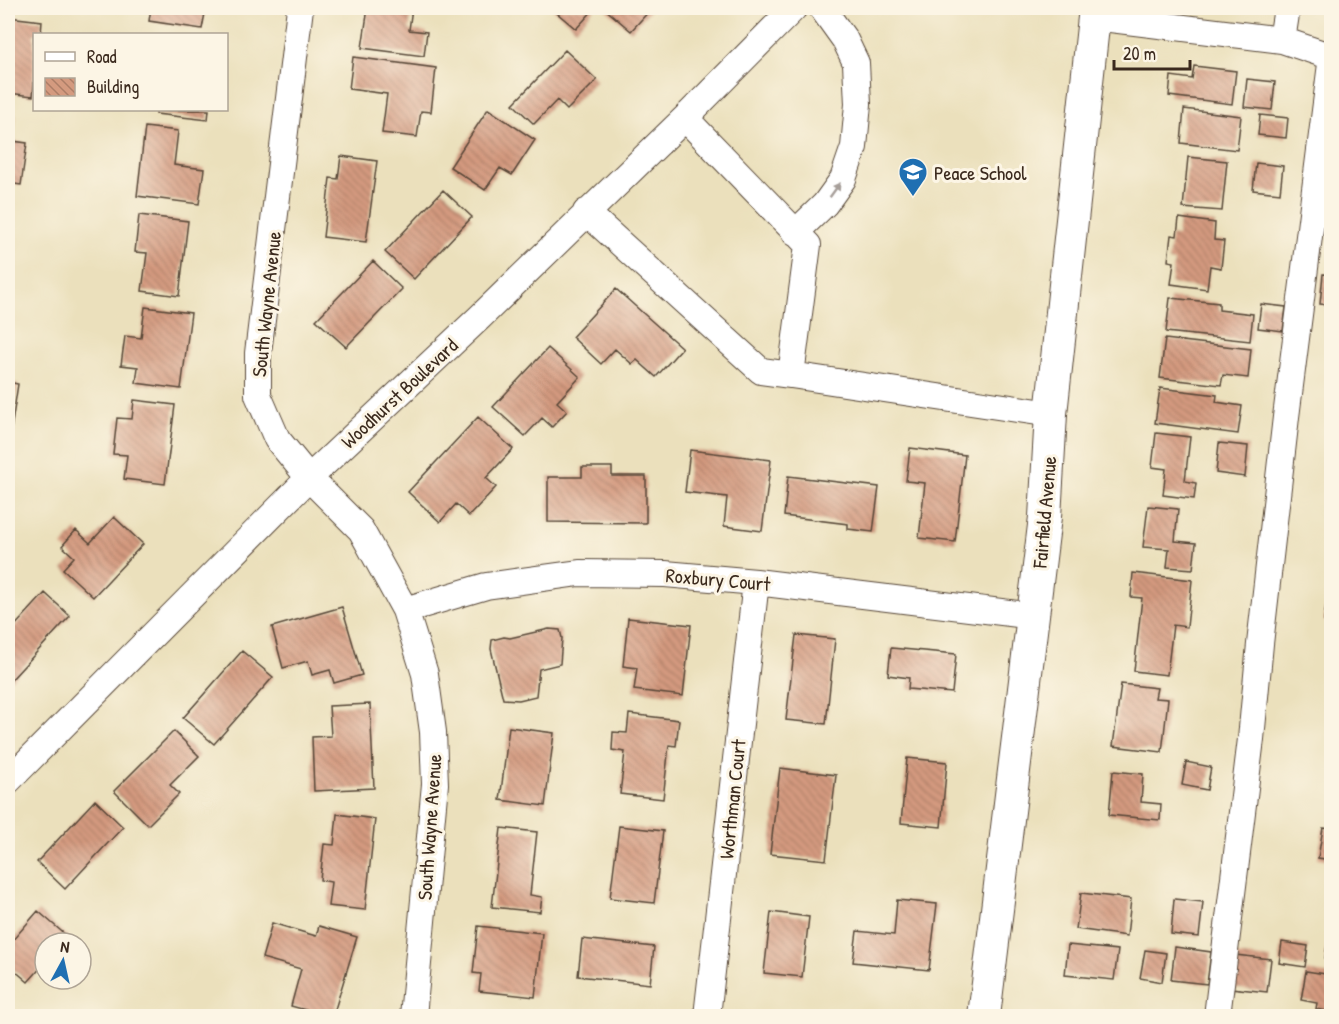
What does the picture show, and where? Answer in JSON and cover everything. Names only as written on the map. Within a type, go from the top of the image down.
[{"type":"main road","name":"Fairfield Avenue","points":[[984,1017],[1046,518],[1051,414],[1094,12]]},
{"type":"street","name":"South Wayne Avenue","points":[[300,8],[258,353],[258,395],[277,438],[309,478],[361,530],[405,610],[425,674],[433,732],[435,784],[413,1017]]},
{"type":"street","name":"Woodhurst Boulevard","points":[[8,781],[309,478],[685,118],[794,8]]},
{"type":"street","points":[[795,232],[825,204],[843,178],[854,147],[858,104],[856,63],[845,40],[822,8]]},
{"type":"street","points":[[1282,40],[1287,8]]},
{"type":"street","points":[[1094,12],[1282,40],[1331,56],[1283,440],[1251,739],[1217,1017]]},
{"type":"street","points":[[685,118],[808,245],[791,375]]},
{"type":"street","points":[[586,212],[761,370],[1051,414]]},
{"type":"street","name":"Roxbury Court","points":[[405,610],[486,586],[579,573],[665,574],[756,582],[1034,616]]},
{"type":"street","name":"Worthman Court","points":[[707,1017],[756,582]]},
{"type":"building","points":[[151,8],[206,8],[202,29],[149,21]]},
{"type":"building","points":[[368,8],[412,8],[409,30],[427,32],[424,56],[362,48]]},
{"type":"building","points":[[551,8],[595,8],[576,29]]},
{"type":"building","points":[[604,8],[652,8],[631,31]]},
{"type":"building","points":[[8,17],[42,21],[41,33],[33,33],[33,96],[8,93]]},
{"type":"building","points":[[565,50],[597,80],[567,110],[557,100],[534,124],[513,104]]},
{"type":"building","points":[[353,57],[436,68],[431,112],[421,111],[417,137],[382,133],[387,94],[349,89]]},
{"type":"building","points":[[1194,66],[1236,71],[1232,104],[1169,96],[1171,76],[1192,79]]},
{"type":"building","points":[[1247,79],[1275,82],[1272,110],[1244,107]]},
{"type":"building","points":[[488,109],[535,140],[512,175],[500,168],[485,190],[450,167]]},
{"type":"building","points":[[1184,109],[1241,116],[1237,150],[1181,143]]},
{"type":"building","points":[[156,111],[209,111],[208,120],[156,114]]},
{"type":"building","points":[[8,114],[16,115],[13,141],[27,143],[21,185],[8,183]]},
{"type":"building","points":[[1260,115],[1288,118],[1286,138],[1258,135]]},
{"type":"building","points":[[145,127],[178,131],[174,165],[204,169],[199,204],[137,196]]},
{"type":"building","points":[[341,156],[377,161],[366,242],[323,237],[330,178],[338,179]]},
{"type":"building","points":[[1188,157],[1227,161],[1222,211],[1183,208]]},
{"type":"building","points":[[1256,163],[1283,166],[1280,193],[1253,190]]},
{"type":"building","points":[[443,190],[472,217],[414,279],[385,252]]},
{"type":"building","points":[[139,215],[188,221],[179,296],[142,291],[147,253],[135,252]]},
{"type":"building","points":[[1179,218],[1215,223],[1214,240],[1224,241],[1221,268],[1210,266],[1207,289],[1171,284],[1174,262],[1168,261],[1171,235],[1177,236]]},
{"type":"building","points":[[8,237],[12,238],[9,263],[8,263]]},
{"type":"building","points":[[373,261],[402,289],[346,347],[316,320]]},
{"type":"building","points":[[1323,274],[1332,275],[1332,305],[1320,304]]},
{"type":"building","points":[[8,289],[14,290],[10,319],[8,319]]},
{"type":"building","points":[[616,289],[682,348],[656,377],[637,360],[632,364],[615,349],[601,364],[572,337]]},
{"type":"building","points":[[1170,298],[1219,303],[1219,310],[1253,314],[1250,341],[1166,332]]},
{"type":"building","points":[[1261,304],[1286,307],[1283,331],[1258,328]]},
{"type":"building","points":[[145,307],[191,313],[181,389],[136,383],[138,367],[121,365],[125,336],[141,338]]},
{"type":"building","points":[[1165,339],[1251,349],[1248,378],[1223,375],[1221,385],[1160,378]]},
{"type":"building","points":[[548,348],[580,377],[557,402],[567,411],[552,427],[542,418],[525,436],[493,407]]},
{"type":"building","points":[[8,382],[18,384],[9,443],[8,443]]},
{"type":"building","points":[[1160,388],[1217,395],[1216,402],[1242,406],[1238,434],[1155,423]]},
{"type":"building","points":[[134,400],[175,405],[165,484],[124,479],[127,455],[113,454],[117,418],[132,419]]},
{"type":"building","points":[[478,417],[513,449],[486,478],[496,487],[469,516],[456,504],[440,522],[408,492]]},
{"type":"building","points":[[1156,433],[1190,437],[1185,481],[1196,483],[1194,499],[1163,495],[1166,469],[1152,467]]},
{"type":"building","points":[[1219,443],[1248,446],[1245,477],[1216,473]]},
{"type":"building","points":[[910,448],[965,455],[955,542],[919,538],[925,483],[906,481]]},
{"type":"building","points":[[690,450],[771,460],[762,531],[724,526],[727,497],[685,492]]},
{"type":"building","points":[[582,467],[612,467],[612,476],[646,476],[646,523],[548,522],[548,477],[582,477]]},
{"type":"building","points":[[788,476],[879,487],[873,532],[848,529],[848,524],[784,516]]},
{"type":"building","points":[[1148,506],[1178,509],[1175,541],[1196,543],[1193,569],[1167,567],[1169,549],[1143,547]]},
{"type":"building","points":[[114,517],[143,544],[93,597],[63,569],[74,557],[62,546],[76,530],[90,543]]},
{"type":"building","points":[[1133,573],[1192,580],[1187,627],[1173,625],[1167,675],[1134,671],[1142,598],[1131,597]]},
{"type":"building","points":[[45,593],[70,616],[11,680],[8,676],[8,625],[12,629]]},
{"type":"building","points":[[1327,595],[1332,596],[1332,622],[1324,621]]},
{"type":"building","points":[[342,607],[362,675],[334,683],[330,670],[312,675],[308,661],[283,668],[272,627]]},
{"type":"building","points":[[628,618],[691,625],[683,696],[634,690],[637,668],[623,666]]},
{"type":"building","points":[[549,629],[560,630],[562,638],[560,664],[539,669],[536,696],[519,700],[503,699],[491,649],[492,640]]},
{"type":"building","points":[[796,635],[835,639],[826,724],[786,720]]},
{"type":"building","points":[[891,648],[956,654],[952,693],[908,689],[909,678],[888,675]]},
{"type":"building","points":[[242,651],[273,677],[214,744],[183,718]]},
{"type":"building","points":[[1121,684],[1157,688],[1155,698],[1168,699],[1162,752],[1113,746]]},
{"type":"building","points":[[370,704],[374,788],[314,791],[312,737],[331,736],[329,706]]},
{"type":"building","points":[[629,714],[679,720],[676,746],[669,745],[663,799],[620,794],[625,752],[612,750],[613,732],[627,733]]},
{"type":"building","points":[[509,727],[554,733],[545,806],[500,800]]},
{"type":"building","points":[[174,731],[199,756],[170,785],[179,794],[148,825],[114,791]]},
{"type":"building","points":[[907,758],[947,762],[941,827],[901,823]]},
{"type":"building","points":[[1186,762],[1211,767],[1207,790],[1182,785]]},
{"type":"building","points":[[780,768],[836,775],[826,860],[770,854]]},
{"type":"building","points":[[1113,771],[1143,774],[1141,802],[1161,804],[1160,820],[1109,815]]},
{"type":"building","points":[[95,800],[123,827],[65,889],[37,862]]},
{"type":"building","points":[[337,814],[375,819],[365,910],[328,906],[331,882],[320,880],[324,844],[334,845]]},
{"type":"building","points":[[619,826],[663,831],[654,903],[610,898]]},
{"type":"building","points":[[501,828],[537,832],[530,895],[542,897],[540,912],[492,907]]},
{"type":"building","points":[[1323,828],[1332,829],[1332,860],[1318,858]]},
{"type":"building","points":[[1081,893],[1131,899],[1127,936],[1076,929]]},
{"type":"building","points":[[1174,899],[1203,902],[1199,937],[1171,934]]},
{"type":"building","points":[[897,900],[937,904],[929,970],[853,962],[857,931],[894,935]]},
{"type":"building","points":[[38,911],[61,931],[33,931],[33,976],[28,982],[13,969],[8,975],[8,937],[12,941]]},
{"type":"building","points":[[771,912],[809,917],[802,977],[764,973]]},
{"type":"building","points":[[272,923],[316,936],[319,926],[357,937],[333,1016],[291,1006],[301,969],[262,958]]},
{"type":"building","points":[[1330,924],[1332,924],[1332,959],[1325,958]]},
{"type":"building","points":[[478,926],[542,933],[535,997],[479,991],[481,974],[473,973]]},
{"type":"building","points":[[582,939],[654,947],[650,984],[578,976]]},
{"type":"building","points":[[1282,942],[1308,946],[1305,967],[1279,963]]},
{"type":"building","points":[[1068,945],[1118,950],[1114,980],[1065,975]]},
{"type":"building","points":[[1175,947],[1211,952],[1207,984],[1171,980]]},
{"type":"building","points":[[1145,950],[1166,953],[1162,982],[1140,978]]},
{"type":"building","points":[[1235,955],[1271,959],[1267,992],[1231,988]]},
{"type":"building","points":[[1306,971],[1332,975],[1332,1012],[1316,1009],[1317,1003],[1301,1000]]},
{"type":"place","name":"Peace School","points":[[913,198]]}]
